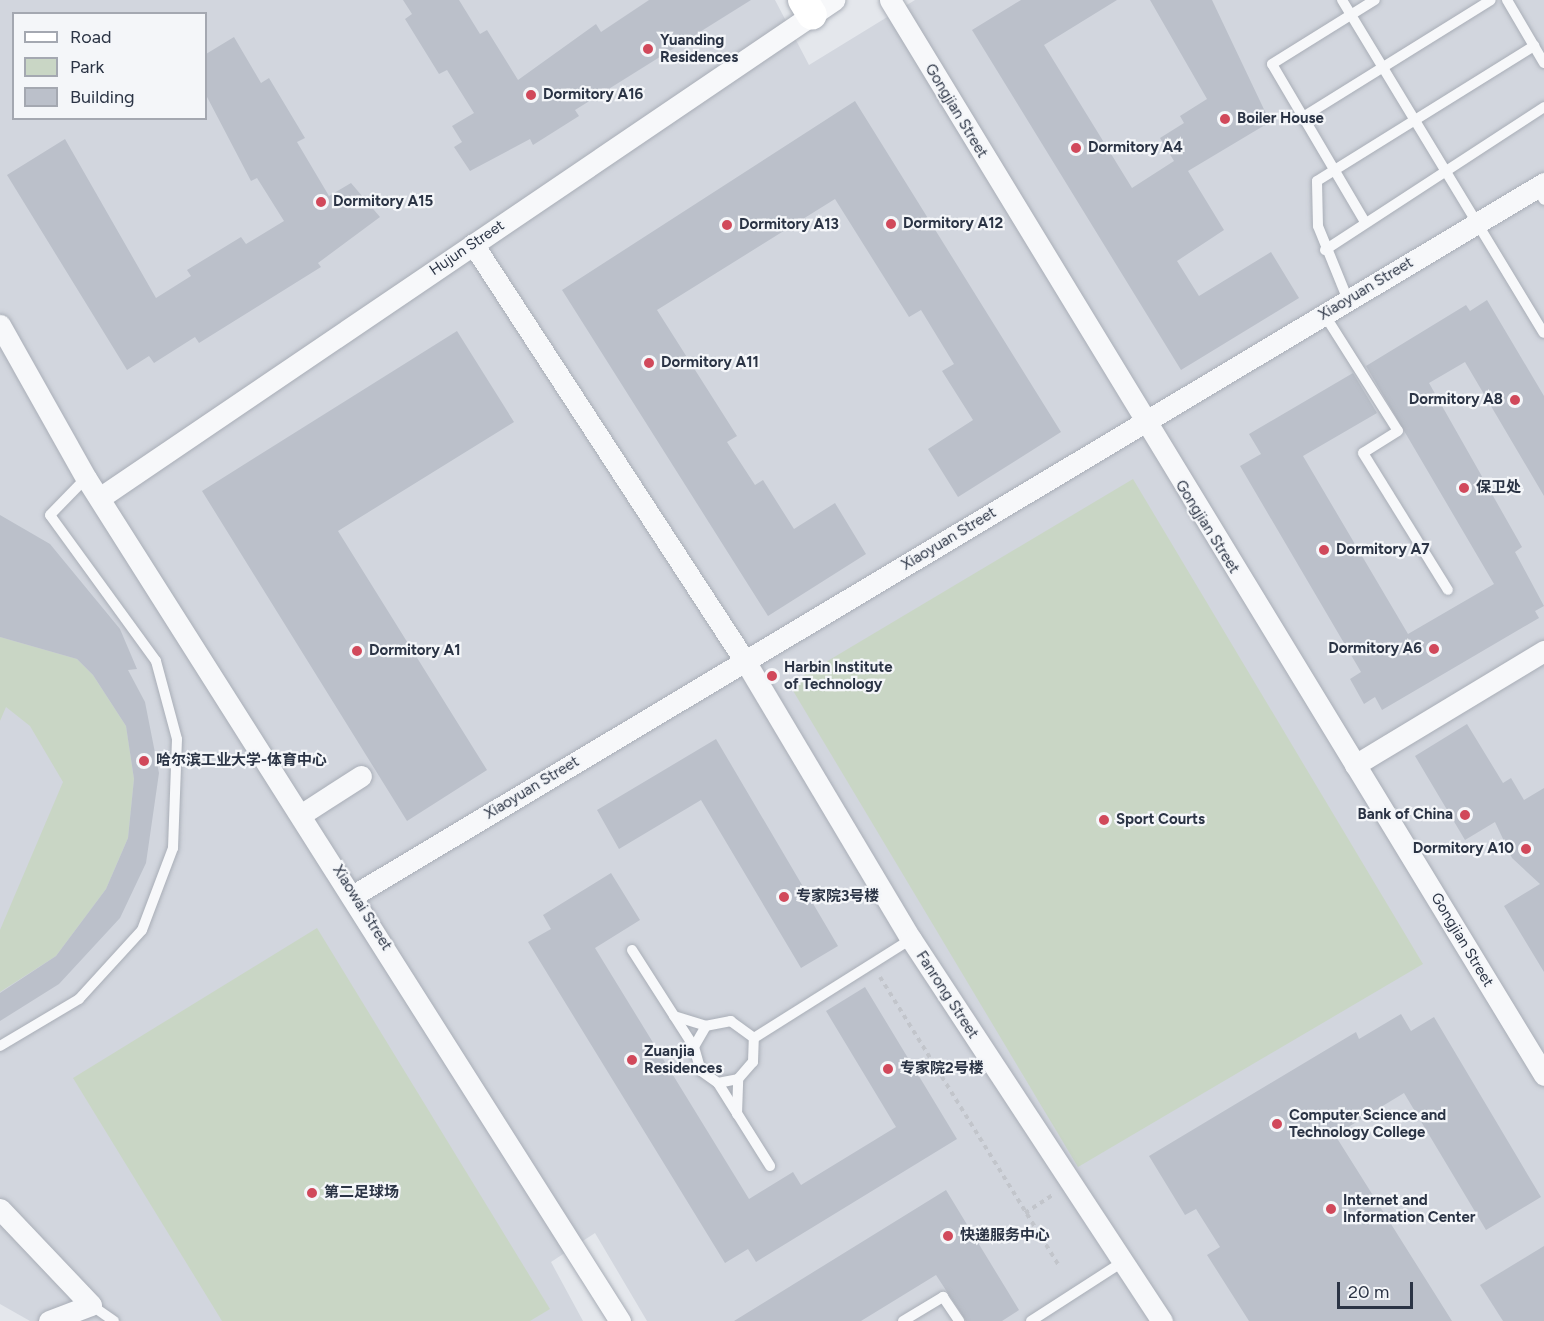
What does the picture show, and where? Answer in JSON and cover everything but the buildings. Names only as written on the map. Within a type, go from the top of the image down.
[{"type":"street","name":"Gongjian Street","points":[[890,0],[1143,423],[1355,765],[1537,1046],[1544,1075]]},
{"type":"street","name":"Hujun Street","points":[[100,496],[473,244],[816,5]]},
{"type":"street","name":"Xiaoyuan Street","points":[[354,895],[1348,300],[1478,223],[1541,190]]},
{"type":"street","name":"Fanrong Street","points":[[473,244],[745,661],[911,939],[1120,1263],[1162,1321]]},
{"type":"street","name":"Xiaowai Street","points":[[0,325],[87,478],[354,895],[620,1321]]},
{"type":"street","points":[[1355,765],[1544,651]]},
{"type":"street","points":[[302,814],[361,776]]},
{"type":"street","points":[[0,1209],[81,1309],[49,1321]]},
{"type":"lane","points":[[1342,0],[1544,333]]},
{"type":"lane","points":[[1365,222],[1272,64],[1375,0]]},
{"type":"lane","points":[[1303,117],[1491,0]]},
{"type":"lane","points":[[1507,0],[1544,63]]},
{"type":"lane","points":[[1348,300],[1325,250],[1316,188],[1333,168],[1534,46]]},
{"type":"lane","points":[[1325,250],[1544,107]]},
{"type":"lane","points":[[1324,315],[1398,431],[1363,453],[1448,590]]},
{"type":"lane","points":[[0,1046],[79,999],[142,930],[173,848],[177,739],[156,661],[50,515],[87,478]]},
{"type":"lane","points":[[754,1038],[911,939]]},
{"type":"lane","points":[[632,950],[694,1047],[701,1071],[718,1083],[770,1166]]},
{"type":"lane","points":[[674,1016],[706,1026],[730,1021],[754,1038]]},
{"type":"lane","points":[[694,1047],[706,1026]]},
{"type":"lane","points":[[718,1083],[738,1079],[753,1062],[754,1038]]},
{"type":"lane","points":[[737,1114],[738,1079]]},
{"type":"lane","points":[[1031,1321],[1120,1263]]},
{"type":"lane","points":[[903,1321],[943,1296],[959,1321]]},
{"type":"lane","points":[[81,1309],[114,1321]]},
{"type":"path","points":[[872,964],[1059,1266]]},
{"type":"path","points":[[1025,1213],[1069,1184]]},
{"type":"shaded area","name":"Harbin Institute of Technology","points":[[0,0],[775,0],[809,65],[915,0],[1544,0],[1544,1321],[647,1321],[595,1233],[551,1262],[583,1321],[30,1321],[0,1304]]},
{"type":"green space","name":"Sport Courts","points":[[1133,479],[1423,964],[1078,1167],[789,684]]},
{"type":"green space","points":[[0,637],[77,659],[93,675],[126,726],[134,779],[128,838],[106,889],[56,956],[0,992],[0,930],[63,782],[30,726],[6,707],[0,721]]},
{"type":"green space","name":"第二足球场","points":[[317,928],[550,1309],[530,1321],[222,1321],[73,1078]]},
{"type":"place","name":"Yuanding Residences","points":[[648,49]]},
{"type":"place","name":"Dormitory A16","points":[[531,95]]},
{"type":"place","name":"Boiler House","points":[[1225,119]]},
{"type":"place","name":"Dormitory A4","points":[[1076,148]]},
{"type":"place","name":"Dormitory A15","points":[[321,202]]},
{"type":"place","name":"Dormitory A12","points":[[891,224]]},
{"type":"place","name":"Dormitory A13","points":[[727,225]]},
{"type":"place","name":"Dormitory A11","points":[[649,363]]},
{"type":"place","name":"Dormitory A8","points":[[1515,400]]},
{"type":"place","name":"保卫处","points":[[1464,488]]},
{"type":"place","name":"Dormitory A7","points":[[1324,550]]},
{"type":"place","name":"Dormitory A6","points":[[1434,649]]},
{"type":"place","name":"Dormitory A1","points":[[357,651]]},
{"type":"place","name":"Harbin Institute of Technology","points":[[772,676]]},
{"type":"place","name":"哈尔滨工业大学-体育中心","points":[[144,761]]},
{"type":"place","name":"Bank of China","points":[[1465,815]]},
{"type":"place","name":"Sport Courts","points":[[1104,820]]},
{"type":"place","name":"Dormitory A10","points":[[1526,849]]},
{"type":"place","name":"专家院3号楼","points":[[784,897]]},
{"type":"place","name":"Zuanjia Residences","points":[[632,1060]]},
{"type":"place","name":"专家院2号楼","points":[[888,1069]]},
{"type":"place","name":"Computer Science and Technology College","points":[[1277,1124]]},
{"type":"place","name":"第二足球场","points":[[312,1193]]},
{"type":"place","name":"Internet and Information Center","points":[[1331,1209]]},
{"type":"place","name":"快递服务中心","points":[[948,1236]]}]
